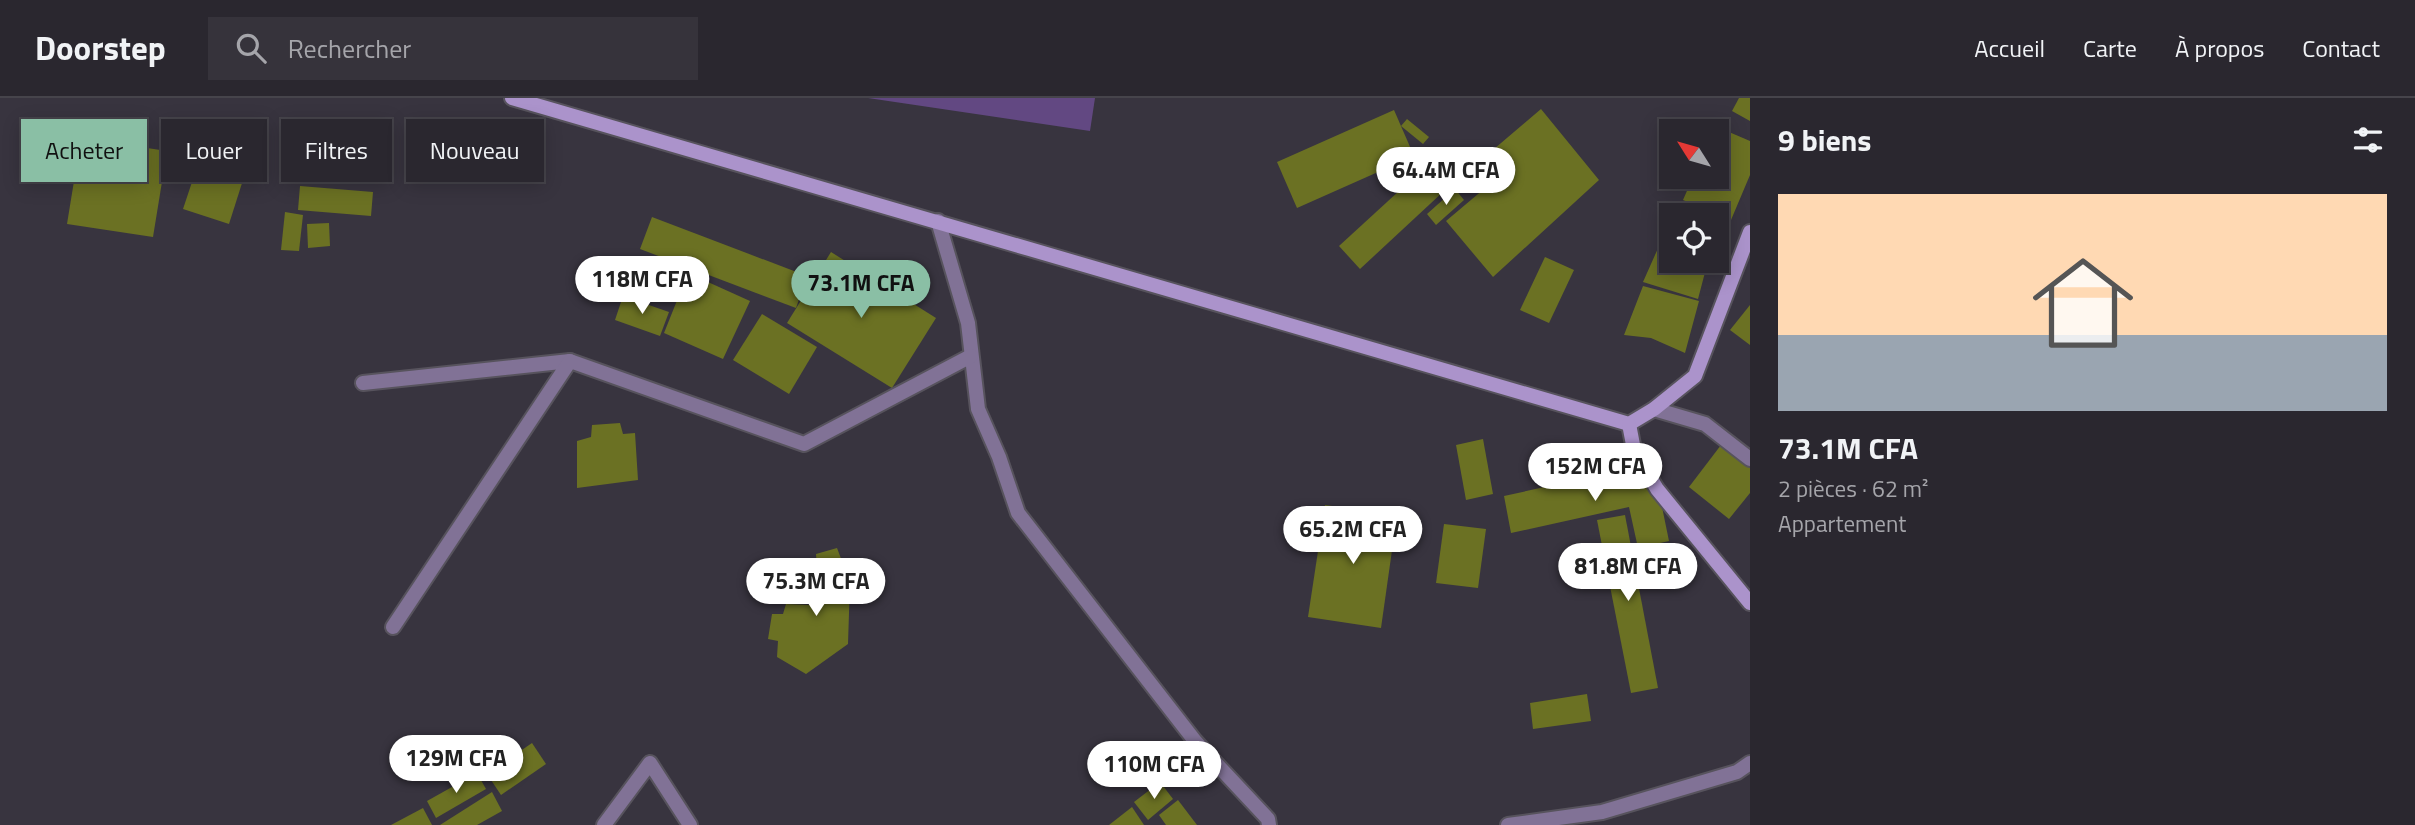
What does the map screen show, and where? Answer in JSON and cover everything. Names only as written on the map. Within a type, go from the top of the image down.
[{"type":"street","points":[[512,98],[1629,424],[1654,409],[1695,376],[1750,232]]},
{"type":"street","points":[[938,221],[968,323],[978,409],[1018,513],[1195,741],[1268,819],[1269,825]]},
{"type":"street","points":[[363,383],[570,362],[804,444],[971,356]]},
{"type":"street","points":[[393,627],[570,362]]},
{"type":"street","points":[[1654,409],[1705,424],[1750,459]]},
{"type":"street","points":[[1629,424],[1634,450],[1657,489],[1750,603]]},
{"type":"street","points":[[604,825],[650,763],[690,825]]},
{"type":"street","points":[[1508,825],[1602,812],[1737,772],[1750,763]]},
{"type":"shaded area","points":[[868,98],[1095,98],[1090,131]]},
{"type":"building","points":[[1739,98],[1750,98],[1750,121],[1732,111]]},
{"type":"building","points":[[1541,109],[1599,180],[1493,277],[1446,221],[1510,167],[1494,149]]},
{"type":"building","points":[[1394,110],[1414,156],[1297,208],[1277,162]]},
{"type":"building","points":[[1407,119],[1429,137],[1423,144],[1401,126]]},
{"type":"building","points":[[1729,132],[1750,141],[1750,175],[1731,220],[1729,203],[1690,203],[1683,200],[1688,189],[1729,189]]},
{"type":"building","points":[[147,148],[161,150],[162,182],[153,237],[67,224],[74,182],[147,182]]},
{"type":"building","points":[[1423,169],[1444,191],[1360,269],[1339,246]]},
{"type":"building","points":[[192,182],[242,182],[229,224],[183,209]]},
{"type":"building","points":[[300,186],[373,192],[371,216],[298,210]]},
{"type":"building","points":[[1455,189],[1464,200],[1436,225],[1427,214]]},
{"type":"building","points":[[285,212],[303,215],[299,251],[281,250]]},
{"type":"building","points":[[652,217],[807,276],[796,308],[640,249]]},
{"type":"building","points":[[329,223],[330,246],[308,248],[307,224]]},
{"type":"building","points":[[1659,246],[1659,273],[1705,273],[1698,299],[1643,282]]},
{"type":"building","points":[[831,252],[936,318],[892,388],[787,323]]},
{"type":"building","points":[[1545,257],[1574,270],[1549,323],[1520,310]]},
{"type":"building","points":[[688,273],[750,301],[723,359],[664,333]]},
{"type":"building","points":[[1643,286],[1699,301],[1685,353],[1651,338],[1624,335]]},
{"type":"building","points":[[623,296],[669,312],[660,336],[615,320]]},
{"type":"building","points":[[1750,305],[1750,345],[1730,330]]},
{"type":"building","points":[[762,314],[817,347],[789,394],[733,360]]},
{"type":"building","points":[[620,423],[623,434],[635,433],[638,480],[577,488],[577,441],[591,437],[592,425]]},
{"type":"building","points":[[1483,439],[1493,494],[1466,500],[1456,445]]},
{"type":"building","points":[[1721,445],[1750,468],[1750,493],[1729,519],[1689,487]]},
{"type":"building","points":[[1653,463],[1669,541],[1638,548],[1629,507],[1511,533],[1504,496]]},
{"type":"building","points":[[1325,505],[1397,515],[1381,628],[1308,617]]},
{"type":"building","points":[[1625,515],[1658,688],[1631,693],[1597,520]]},
{"type":"building","points":[[1444,524],[1486,529],[1478,588],[1436,583]]},
{"type":"building","points":[[837,548],[850,582],[848,644],[806,674],[777,657],[778,641],[768,639],[772,614],[783,614],[786,604],[809,605],[816,602],[809,574],[817,568],[816,554]]},
{"type":"building","points":[[1587,694],[1591,721],[1533,729],[1530,703]]},
{"type":"building","points":[[532,743],[546,764],[501,795],[487,774]]},
{"type":"building","points":[[477,773],[486,789],[436,818],[427,801]]},
{"type":"building","points":[[1160,782],[1173,799],[1148,820],[1134,802]]},
{"type":"building","points":[[492,792],[502,811],[477,825],[440,825]]},
{"type":"building","points":[[1178,800],[1197,825],[1166,825],[1159,815]]},
{"type":"building","points":[[1132,807],[1144,825],[1109,825]]},
{"type":"building","points":[[423,808],[432,825],[391,825]]}]
